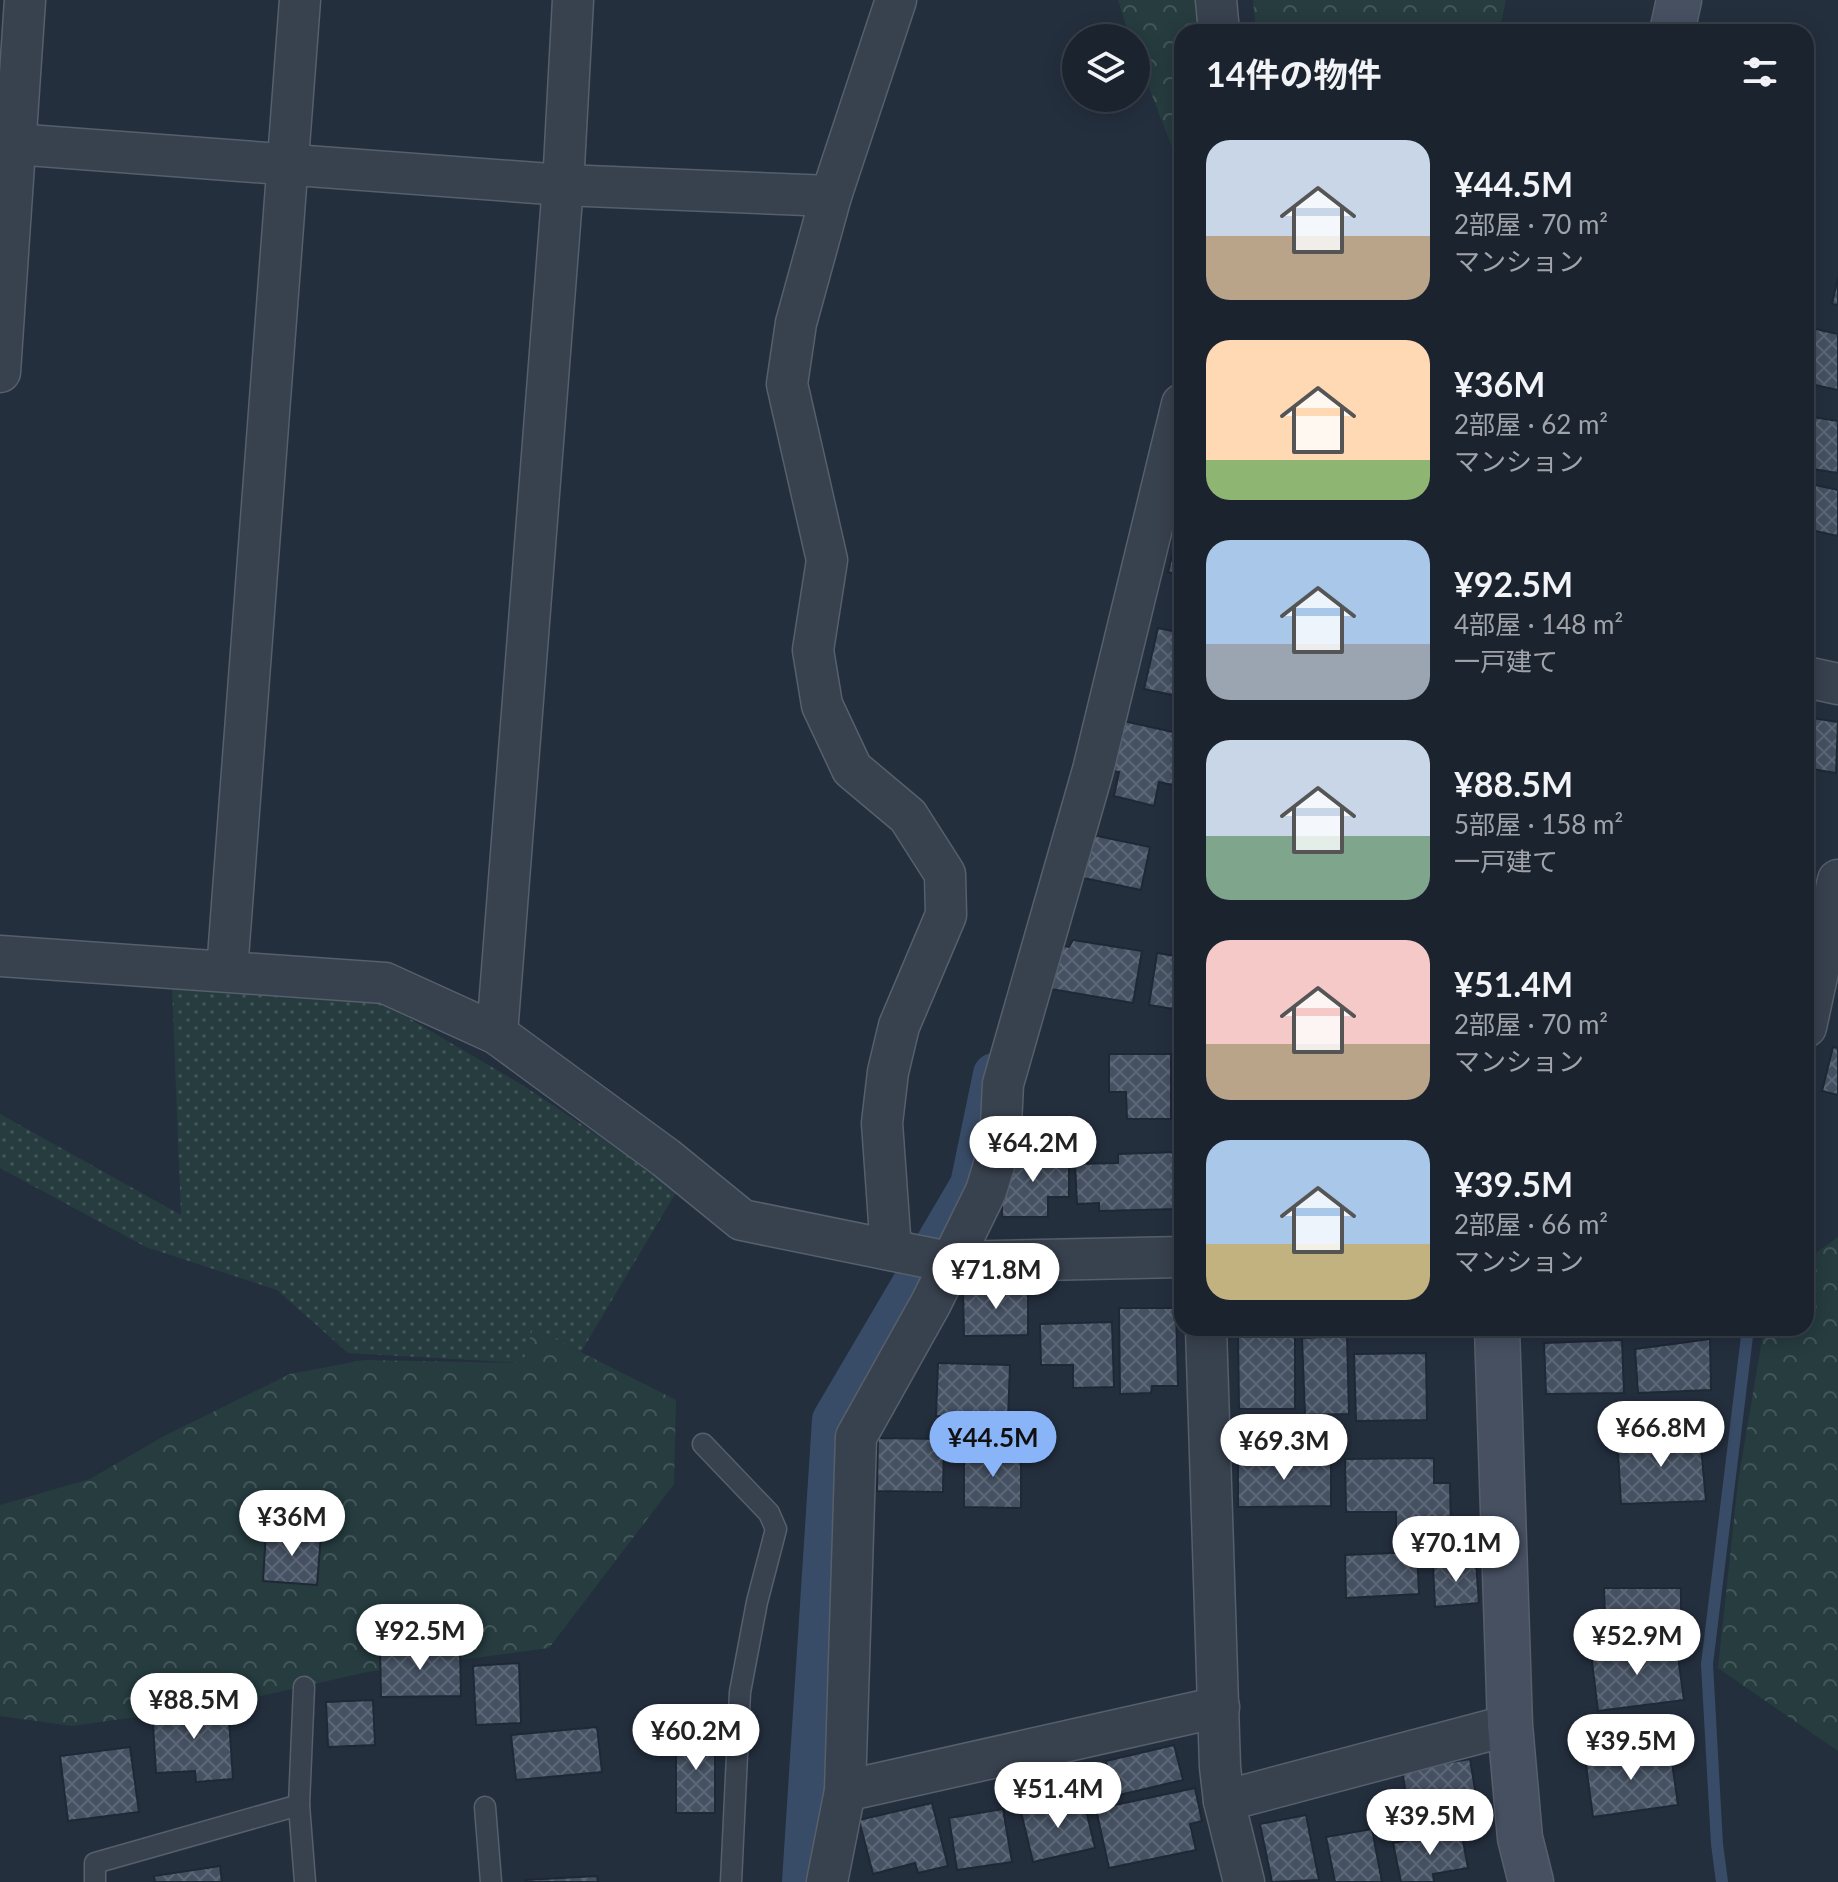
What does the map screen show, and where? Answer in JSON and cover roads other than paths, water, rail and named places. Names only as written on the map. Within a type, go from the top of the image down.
[{"type":"street","points":[[0,372],[8,144],[25,0]]},
{"type":"street","points":[[227,971],[300,0]]},
{"type":"street","points":[[497,1034],[563,185],[573,0]]},
{"type":"street","points":[[891,1250],[882,1123],[888,1072],[899,1026],[946,915],[945,874],[908,816],[852,769],[822,705],[813,650],[827,560],[787,384],[796,323],[831,196],[896,0]]},
{"type":"street","points":[[1216,0],[1218,24]]},
{"type":"street","points":[[1674,24],[1679,0]]},
{"type":"street","points":[[8,144],[563,185],[831,196]]},
{"type":"street","points":[[827,1882],[845,1791],[856,1437],[986,1191],[1000,1145],[1003,1084],[1093,770],[1174,437]]},
{"type":"street","points":[[1814,679],[1838,684]]},
{"type":"street","points":[[1814,990],[1838,880]]},
{"type":"street","points":[[0,956],[385,983],[497,1034],[666,1158],[742,1220],[949,1262],[1174,1257]]},
{"type":"street","points":[[1206,1336],[1224,1801],[1244,1882]]},
{"type":"street","points":[[1497,1336],[1510,1725],[1520,1838],[1531,1882]]},
{"type":"street","points":[[845,1791],[1219,1707]]},
{"type":"street","points":[[1224,1801],[1510,1725]]},
{"type":"lane","points":[[703,1444],[769,1513],[776,1529],[757,1602],[740,1692],[731,1882]]},
{"type":"lane","points":[[304,1687],[299,1805],[305,1882]]},
{"type":"lane","points":[[95,1882],[95,1863],[299,1805]]},
{"type":"lane","points":[[485,1807],[491,1882]]},
{"type":"waterway","points":[[803,1882],[833,1420],[971,1185],[994,1074]]},
{"type":"waterway","points":[[1722,1882],[1707,1664],[1747,1336]]}]
